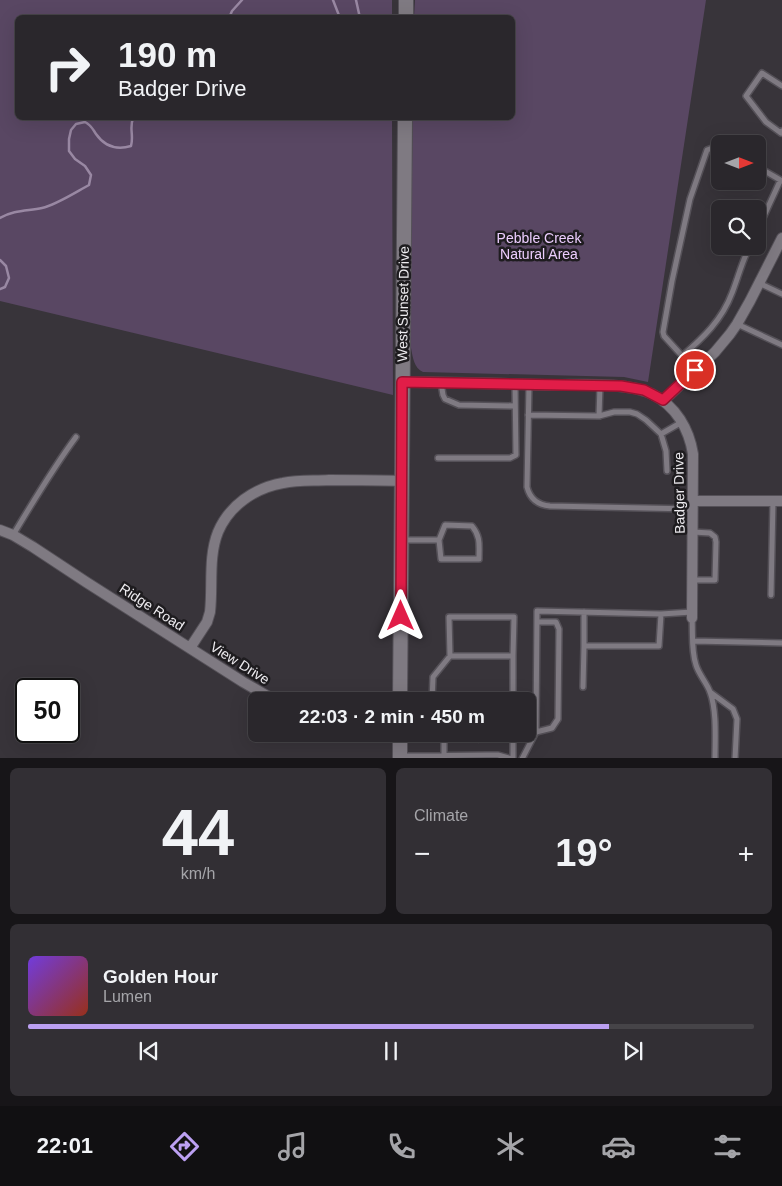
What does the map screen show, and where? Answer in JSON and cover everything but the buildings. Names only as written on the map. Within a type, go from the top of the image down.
[{"type":"main road","points":[[406,0],[406,15]]},
{"type":"main road","name":"West Sunset Drive","points":[[400,692],[405,120]]},
{"type":"main road","points":[[400,742],[400,757]]},
{"type":"street","points":[[663,400],[714,352],[737,324],[782,239]]},
{"type":"street","name":"Badger Drive","points":[[402,382],[633,388],[644,390],[663,400],[674,411],[686,428],[693,454],[692,615]]},
{"type":"street","name":"Ridge Road","points":[[0,530],[13,535],[190,648],[207,622],[210,612],[213,551],[218,533],[227,516],[239,503],[251,494],[266,487],[282,483],[333,480],[402,481]]},
{"type":"street","points":[[693,505],[778,501]]},
{"type":"street","name":"View Drive","points":[[190,648],[261,692]]},
{"type":"lane","points":[[782,86],[762,73],[746,96],[766,122],[781,133],[782,131]]},
{"type":"lane","points":[[695,370],[664,336],[672,281],[690,199],[704,158],[708,150],[711,148]]},
{"type":"lane","points":[[766,172],[781,181],[766,212]]},
{"type":"lane","points":[[682,356],[704,337],[718,320],[732,295],[747,255]]},
{"type":"lane","points":[[759,283],[782,294]]},
{"type":"lane","points":[[737,324],[782,345]]},
{"type":"lane","points":[[441,382],[445,399],[459,406],[515,406]]},
{"type":"lane","points":[[438,458],[514,457],[516,455],[515,384]]},
{"type":"lane","points":[[529,384],[527,487],[531,498],[539,504],[550,506],[693,505]]},
{"type":"lane","points":[[599,416],[600,386]]},
{"type":"lane","points":[[528,415],[599,416],[614,412],[637,414],[661,434],[666,452],[667,471]]},
{"type":"lane","points":[[661,434],[682,422]]},
{"type":"lane","points":[[13,535],[46,480],[76,437]]},
{"type":"lane","points":[[771,595],[778,501]]},
{"type":"lane","points":[[445,525],[472,526],[477,531],[480,539],[479,559],[441,559],[439,540],[445,525]]},
{"type":"lane","points":[[693,532],[713,534],[716,542],[715,580],[693,580]]},
{"type":"lane","points":[[401,540],[439,540]]},
{"type":"lane","points":[[537,622],[556,622],[559,629],[558,719],[552,728],[536,732],[537,611],[692,615],[694,655],[701,676],[710,692],[715,720],[715,758]]},
{"type":"lane","points":[[583,687],[584,612]]},
{"type":"lane","points":[[584,646],[659,646],[661,614]]},
{"type":"lane","points":[[432,692],[433,677],[450,656],[449,617],[514,617],[513,692]]},
{"type":"lane","points":[[693,641],[782,643]]},
{"type":"lane","points":[[450,656],[514,656]]},
{"type":"lane","points":[[710,692],[733,709],[737,719],[735,758]]},
{"type":"lane","points":[[444,742],[444,755]]},
{"type":"lane","points":[[400,757],[492,755],[512,758],[513,742]]},
{"type":"lane","points":[[522,758],[531,742]]},
{"type":"green space","points":[[0,0],[392,0],[392,15],[15,15],[15,120],[392,120],[393,395],[0,301]]},
{"type":"green space","name":"Pebble Creek Natural Area","points":[[415,0],[706,0],[648,382],[624,377],[423,372],[416,365],[411,348],[410,271],[413,120],[515,120],[515,15],[414,15]]},
{"type":"waterway","points":[[230,15],[242,0]]},
{"type":"waterway","points":[[333,0],[339,15]]},
{"type":"waterway","points":[[356,0],[359,15]]},
{"type":"waterway","points":[[0,218],[15,212],[48,206],[89,185],[91,175],[85,166],[75,159],[69,151],[71,130],[76,124],[85,122],[89,124],[107,145],[126,147],[131,146],[132,120]]},
{"type":"waterway","points":[[0,260],[6,266],[9,278],[5,287],[0,289]]},
{"type":"route","points":[[401,616],[402,382],[621,386],[644,390],[663,400],[695,370]]}]
